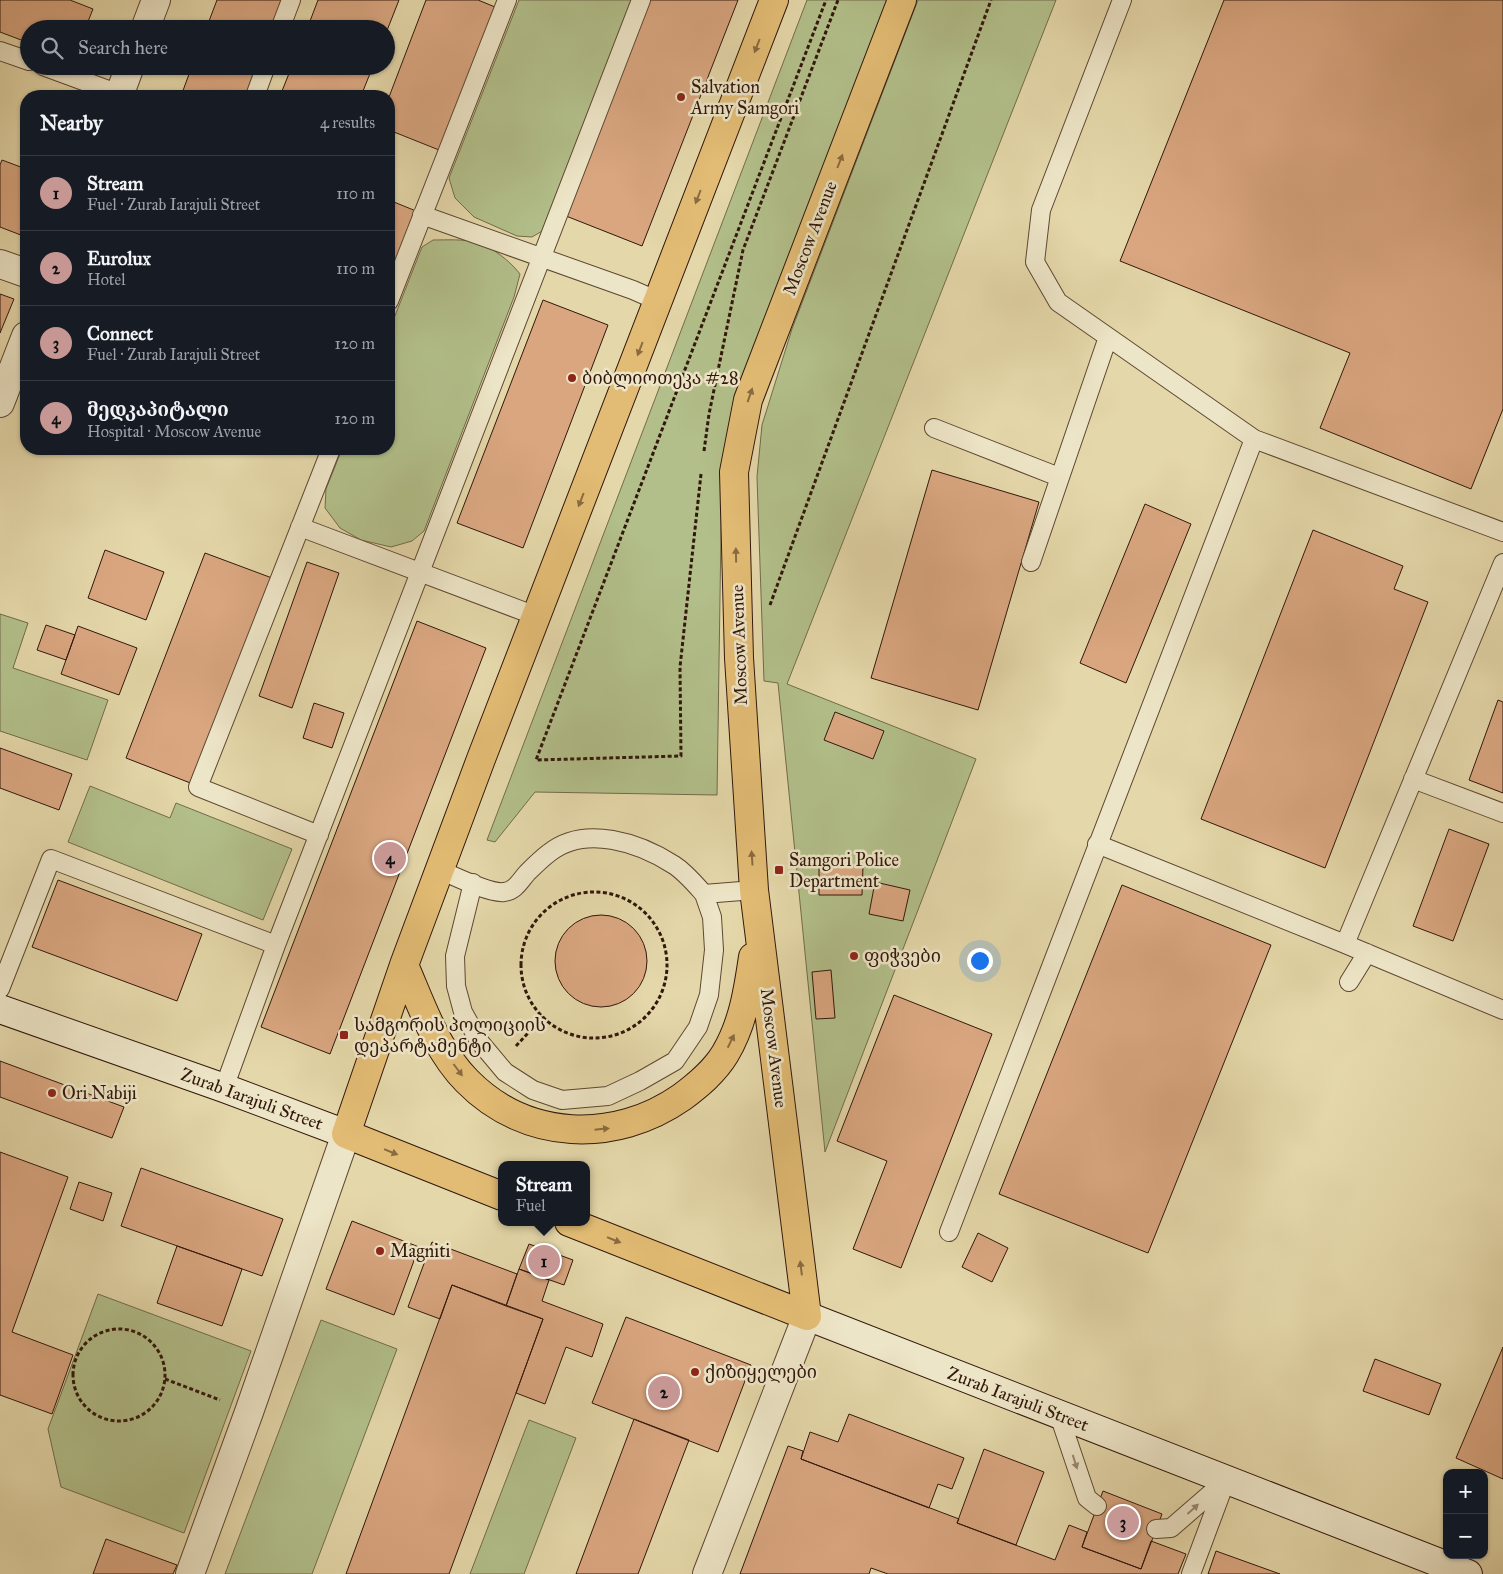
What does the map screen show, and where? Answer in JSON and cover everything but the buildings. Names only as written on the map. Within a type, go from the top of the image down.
[{"type":"main road","points":[[148,20],[156,0]]},
{"type":"main road","points":[[190,1574],[249,1412],[404,965],[536,616],[774,0]]},
{"type":"main road","name":"Moscow Avenue","points":[[807,1316],[754,890],[739,658],[734,472],[748,400],[902,0]]},
{"type":"main road","points":[[121,90],[127,75]]},
{"type":"main road","points":[[0,264],[20,271]]},
{"type":"main road","points":[[0,403],[20,351]]},
{"type":"main road","points":[[404,965],[431,1026],[446,1053],[466,1080],[483,1096],[504,1110],[557,1128],[584,1131],[614,1127],[642,1119],[666,1108],[706,1078],[724,1055],[740,1023],[748,994],[758,923]]},
{"type":"main road","name":"Zurab Iarajuli Street","points":[[0,1009],[224,1088],[498,1194]]},
{"type":"main road","name":"Zurab Iarajuli Street","points":[[579,1226],[1468,1574]]},
{"type":"main road","points":[[707,1574],[807,1316]]},
{"type":"lane","points":[[283,20],[291,0]]},
{"type":"lane","points":[[395,285],[507,0]]},
{"type":"lane","points":[[224,1088],[276,945],[641,0]]},
{"type":"lane","points":[[1122,0],[1041,210],[1035,262],[1058,302],[1254,439],[1503,532]]},
{"type":"lane","points":[[0,51],[20,58]]},
{"type":"lane","points":[[67,75],[106,90]]},
{"type":"lane","points":[[257,90],[263,75]]},
{"type":"lane","points":[[422,215],[633,290],[658,301]]},
{"type":"lane","points":[[1031,562],[1108,336]]},
{"type":"lane","points":[[934,428],[1060,477]]},
{"type":"lane","points":[[949,1232],[1254,439]]},
{"type":"lane","points":[[319,834],[198,787],[329,455]]},
{"type":"lane","points":[[300,527],[536,616]]},
{"type":"lane","points":[[1344,944],[1503,563]]},
{"type":"lane","points":[[1413,779],[1503,813]]},
{"type":"lane","points":[[440,870],[496,892],[506,892],[517,886],[526,874],[551,852],[571,841],[603,838],[642,848],[675,866],[704,894],[712,917],[714,950],[709,995],[698,1027],[675,1060],[640,1081],[608,1096],[562,1100],[533,1090],[505,1072],[479,1041],[464,1012],[456,986],[456,956],[473,883]]},
{"type":"lane","points":[[1098,844],[1503,1010]]},
{"type":"lane","points":[[0,989],[51,859],[276,945]]},
{"type":"lane","points":[[704,894],[754,890]]},
{"type":"lane","points":[[1349,982],[1367,954]]},
{"type":"lane","points":[[1060,1415],[1086,1498],[1097,1506]]},
{"type":"lane","points":[[1156,1529],[1171,1528],[1226,1480]]},
{"type":"lane","points":[[1191,1574],[1226,1480]]},
{"type":"path","points":[[681,756],[536,760],[826,0]]},
{"type":"path","points":[[770,606],[991,0]]},
{"type":"path","points":[[591,892],[614,894],[636,905],[653,922],[664,944],[667,967],[662,991],[650,1012],[632,1028],[610,1037],[586,1038],[562,1031],[543,1017],[528,998],[521,975],[522,950],[531,928],[546,909],[567,897],[591,892]]},
{"type":"path","points":[[498,1064],[543,1017]]},
{"type":"path","points":[[114,1329],[130,1330],[145,1336],[156,1347],[164,1362],[165,1379],[162,1391],[155,1404],[144,1414],[131,1419],[117,1420],[103,1417],[90,1410],[81,1399],[75,1386],[74,1372],[77,1356],[86,1343],[99,1334],[114,1329]]},
{"type":"path","points":[[165,1379],[249,1412]]},
{"type":"green space","points":[[519,0],[633,0],[544,230],[532,237],[517,236],[474,217],[455,198],[449,178]]},
{"type":"green space","points":[[807,0],[890,0],[722,466],[717,795],[535,792],[495,842],[487,840]]},
{"type":"green space","points":[[918,0],[1056,0],[787,684],[976,759],[825,1152],[778,683],[764,681],[757,477],[762,425],[792,329]]},
{"type":"green space","points":[[433,240],[466,240],[476,242],[500,255],[520,274],[514,297],[424,531],[412,541],[391,547],[361,540],[340,528],[325,508],[326,489],[340,455],[395,455],[395,316],[422,247]]},
{"type":"green space","points":[[0,614],[28,623],[13,668],[108,700],[87,760],[0,731]]},
{"type":"green space","points":[[90,786],[170,818],[176,803],[292,849],[263,920],[68,842]]},
{"type":"green space","points":[[98,1294],[251,1351],[184,1533],[61,1487],[48,1429]]},
{"type":"green space","points":[[321,1320],[397,1349],[312,1574],[225,1574]]},
{"type":"green space","points":[[529,1420],[576,1438],[524,1574],[470,1574]]},
{"type":"place","name":"Salvation Army Samgori","points":[[681,97]]},
{"type":"place","name":"ბიბლიოთეკა #28","points":[[572,378]]},
{"type":"place","name":"მედკაპიტალი","points":[[390,858]]},
{"type":"place","name":"Samgori Police Department","points":[[779,870]]},
{"type":"place","name":"ფიჭვები","points":[[854,956]]},
{"type":"place","name":"სამგორის პოლიციის დეპარტამენტი","points":[[344,1035]]},
{"type":"place","name":"Ori Nabiji","points":[[52,1093]]},
{"type":"place","name":"Magniti","points":[[380,1251]]},
{"type":"place","name":"Stream","points":[[544,1261]]},
{"type":"place","name":"ქიზიყელები","points":[[695,1372]]},
{"type":"place","name":"Eurolux","points":[[664,1392]]},
{"type":"place","name":"Connect","points":[[1123,1522]]}]
